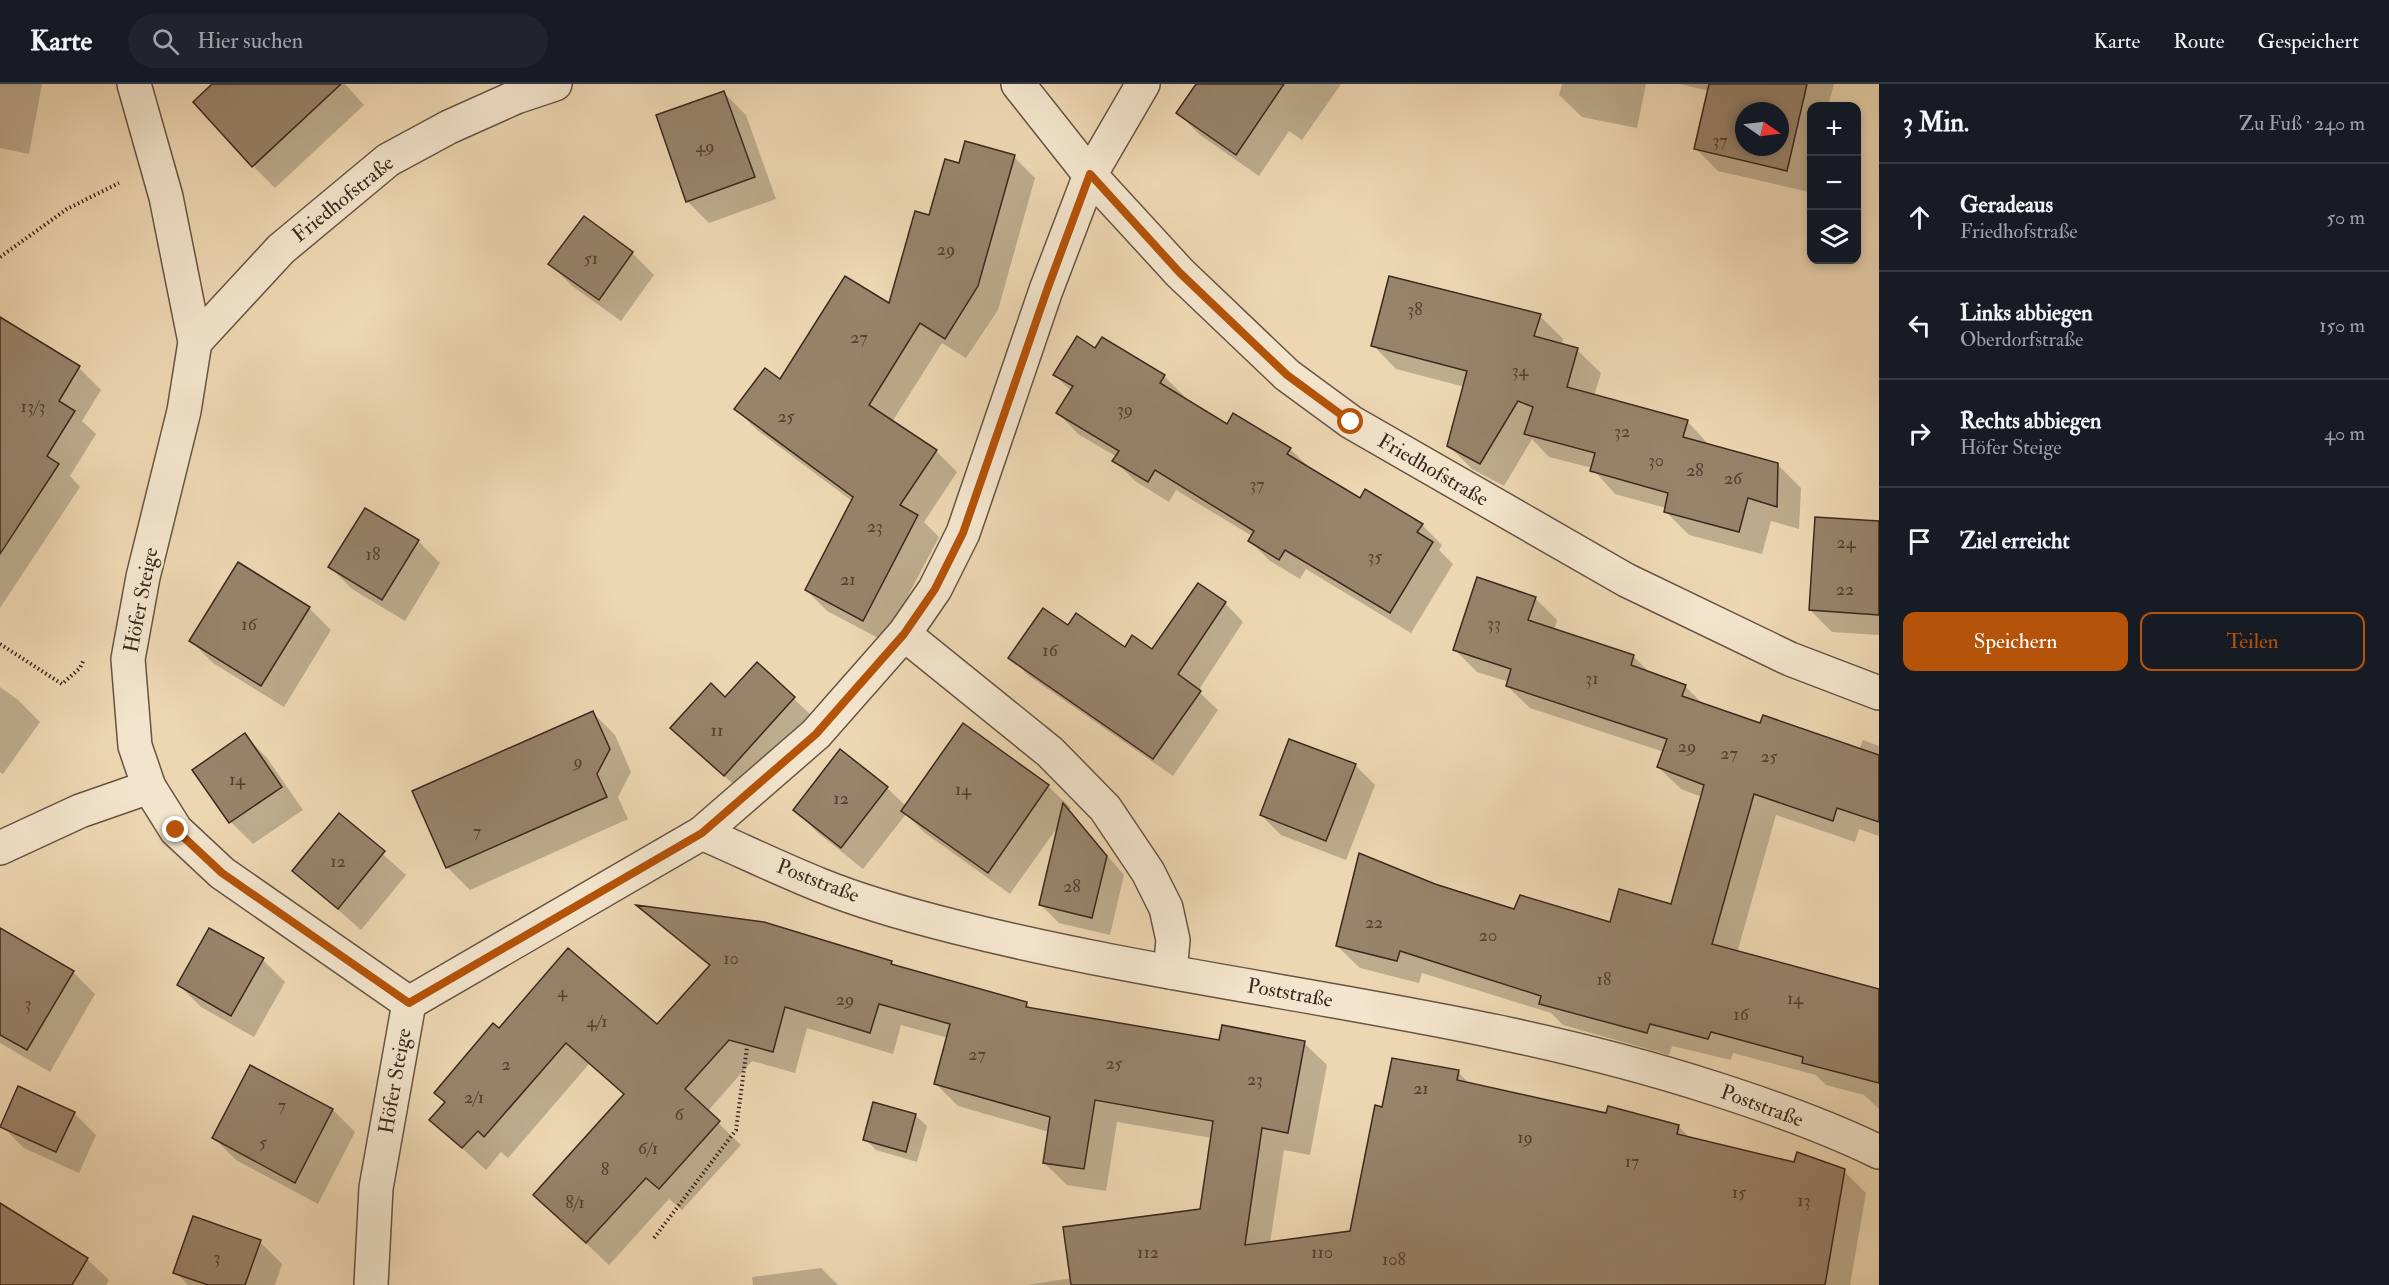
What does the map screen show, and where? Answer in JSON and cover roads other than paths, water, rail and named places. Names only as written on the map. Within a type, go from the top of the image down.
[{"type":"street","name":"Höfer Steige","points":[[134,84],[156,164],[195,342],[184,411],[143,577],[128,659],[135,746],[149,788],[176,830],[222,873],[409,1003],[376,1188],[371,1285]]},
{"type":"street","name":"Friedhofstraße","points":[[195,342],[281,249],[388,160],[506,101],[555,84]]},
{"type":"street","name":"Friedhofstraße","points":[[1018,84],[1090,174],[1180,273],[1287,375],[1351,422],[1626,580],[1790,659],[1879,693]]},
{"type":"street","points":[[409,1003],[702,833],[816,734],[904,634],[935,589],[963,533],[1043,301],[1090,174],[1143,84]]},
{"type":"street","points":[[904,634],[1050,752],[1105,808],[1148,872],[1166,908],[1173,940],[1170,972]]},
{"type":"street","points":[[0,848],[80,811],[149,788]]},
{"type":"street","name":"Poststraße","points":[[702,833],[823,886],[955,926],[1170,972],[1444,1020],[1567,1045],[1646,1066],[1756,1102],[1879,1152]]}]
